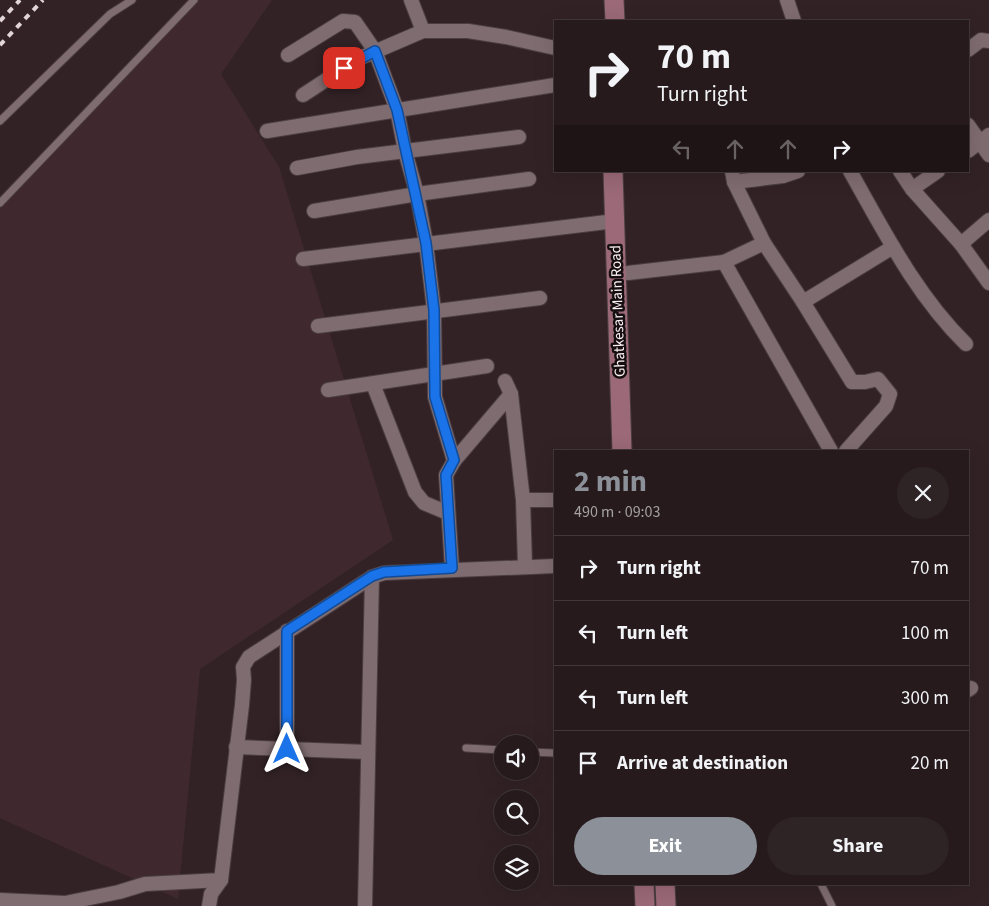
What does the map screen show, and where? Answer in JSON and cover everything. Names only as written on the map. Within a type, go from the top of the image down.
[{"type":"main road","points":[[614,0],[615,20]]},
{"type":"main road","name":"Ghatkesar Main Road","points":[[613,172],[615,221],[622,274],[634,450]]},
{"type":"main road","name":"Ghatkesar Main Road","points":[[622,450],[622,274],[625,172]]},
{"type":"main road","points":[[644,885],[645,906]]},
{"type":"main road","points":[[665,885],[666,906]]},
{"type":"street","points":[[411,0],[423,31]]},
{"type":"street","points":[[787,0],[794,20]]},
{"type":"street","points":[[288,55],[343,21],[355,22],[375,51],[397,110],[405,151],[417,194],[426,243],[434,310],[435,397],[454,460]]},
{"type":"street","points":[[303,95],[375,51],[423,31],[468,31],[506,36],[554,48]]},
{"type":"street","points":[[969,49],[981,40],[989,41]]},
{"type":"street","points":[[267,131],[554,85]]},
{"type":"street","points":[[969,126],[985,139],[989,156]]},
{"type":"street","points":[[297,168],[405,151],[519,137]]},
{"type":"street","points":[[969,150],[985,139]]},
{"type":"street","points":[[795,172],[783,176],[733,176],[764,243],[852,382],[878,379],[890,394],[886,406],[847,450]]},
{"type":"street","points":[[851,172],[893,247],[932,307],[966,344]]},
{"type":"street","points":[[901,172],[912,189],[961,244],[989,283]]},
{"type":"street","points":[[912,189],[937,172]]},
{"type":"street","points":[[314,210],[528,179]]},
{"type":"street","points":[[961,244],[989,220]]},
{"type":"street","points":[[303,258],[615,221]]},
{"type":"street","points":[[622,274],[724,262],[764,243]]},
{"type":"street","points":[[803,302],[893,247]]},
{"type":"street","points":[[724,262],[830,450]]},
{"type":"street","points":[[318,326],[540,298]]},
{"type":"street","points":[[328,390],[434,376],[487,366]]},
{"type":"street","points":[[505,381],[511,394],[523,500],[525,565]]},
{"type":"street","points":[[373,384],[415,492],[424,503],[448,513]]},
{"type":"street","points":[[452,568],[446,475],[454,460],[511,394]]},
{"type":"street","points":[[523,500],[554,500]]},
{"type":"street","points":[[210,900],[221,880],[244,680],[243,668],[249,657],[372,576],[384,572],[525,565],[554,566]]},
{"type":"street","points":[[365,906],[372,576]]},
{"type":"street","points":[[287,631],[287,749]]},
{"type":"street","points":[[236,747],[368,752]]},
{"type":"street","points":[[0,900],[65,903],[119,892],[145,884],[221,880]]},
{"type":"lane","points":[[0,121],[110,14],[132,0]]},
{"type":"lane","points":[[0,203],[194,0]]},
{"type":"lane","points":[[466,748],[494,750]]},
{"type":"lane","points":[[539,752],[554,753]]},
{"type":"lane","points":[[822,885],[832,906]]},
{"type":"lane","points":[[40,906],[65,903]]},
{"type":"shaded area","points":[[196,0],[272,0],[221,74],[279,167],[393,540],[200,669],[178,899],[0,818],[0,206]]},
{"type":"railway","points":[[0,21],[20,0]]},
{"type":"railway","points":[[0,45],[43,0]]},
{"type":"route","points":[[287,749],[287,631],[372,576],[384,572],[452,568],[446,475],[454,460],[435,397],[433,380],[434,310],[426,243],[417,194],[405,151],[397,110],[375,51],[344,68]]}]
